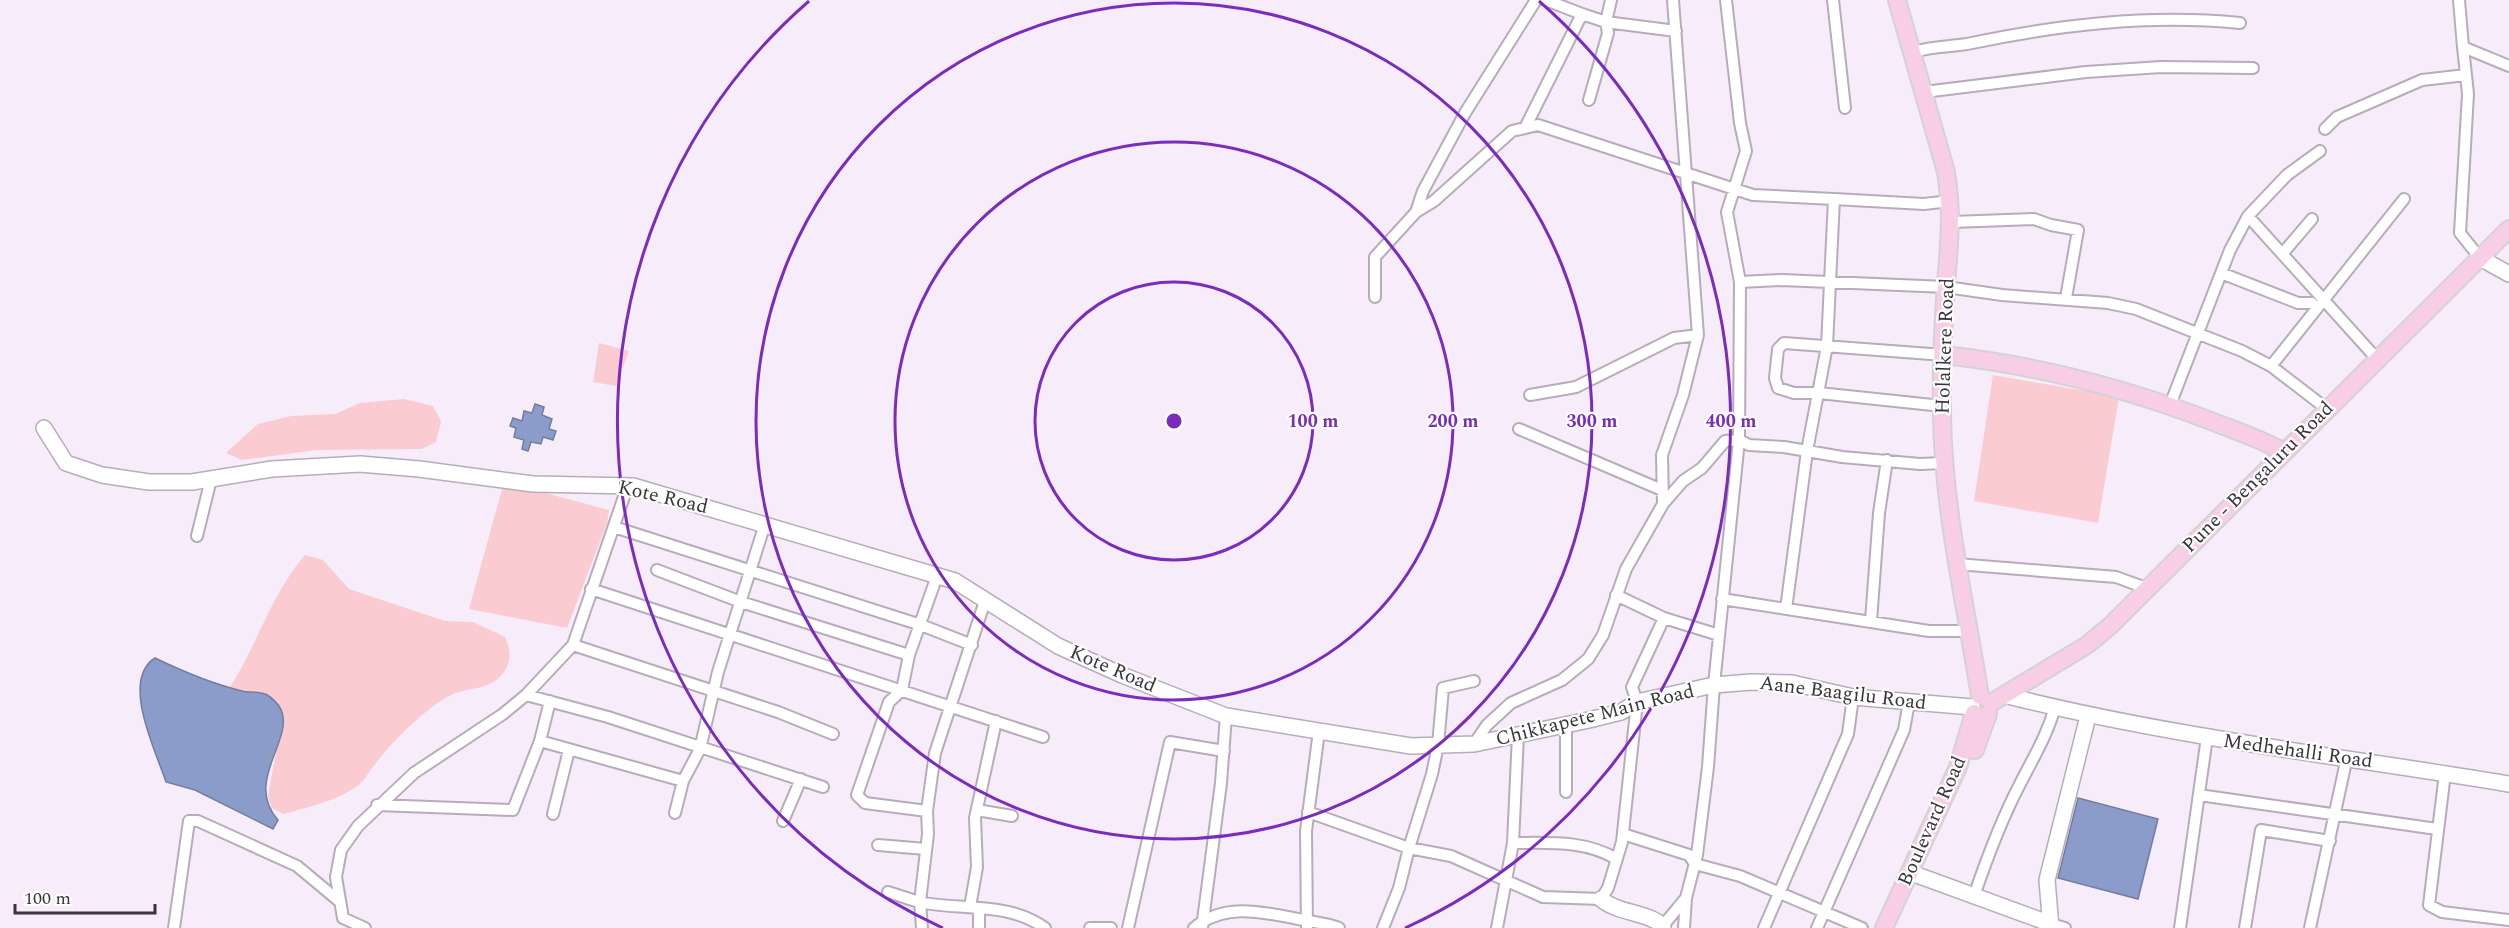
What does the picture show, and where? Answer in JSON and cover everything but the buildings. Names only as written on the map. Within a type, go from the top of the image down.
[{"type":"main road","name":"Holalkere Road","points":[[1898,0],[1946,172],[1950,201],[1952,222],[1946,287],[1942,406],[1944,463],[1957,564],[1985,705]]},
{"type":"main road","name":"Pune - Bengaluru Road","points":[[1985,705],[2087,645],[2110,626],[2509,229]]},
{"type":"main road","points":[[1944,355],[2030,367],[2170,405],[2284,452]]},
{"type":"main road","name":"Boulevard Road","points":[[1894,928],[1974,752],[1985,705]]},
{"type":"main road","name":"Boulevard Road","points":[[1884,928],[1985,705]]},
{"type":"street","points":[[1416,212],[1423,192],[1465,113],[1536,0]]},
{"type":"street","points":[[1546,0],[1606,22],[1676,31]]},
{"type":"street","points":[[1589,100],[1608,33],[1606,22],[1611,0]]},
{"type":"street","points":[[1663,504],[1662,455],[1683,395],[1698,336],[1673,0]]},
{"type":"street","points":[[1684,928],[1686,898],[1695,864],[1708,767],[1722,599],[1739,440],[1740,282],[1727,212],[1746,151],[1740,123],[1726,0]]},
{"type":"street","points":[[1833,0],[1845,108]]},
{"type":"street","points":[[2459,0],[2468,94],[2460,233],[2480,258],[2509,274]]},
{"type":"street","points":[[1525,128],[1582,14]]},
{"type":"street","points":[[1913,52],[1937,45],[1964,44],[2109,21],[2190,18],[2240,23]]},
{"type":"street","points":[[2463,47],[2506,62]]},
{"type":"street","points":[[1924,92],[2086,72],[2161,66],[2253,68]]},
{"type":"street","points":[[2325,129],[2337,117],[2422,80],[2466,75]]},
{"type":"street","points":[[1375,297],[1376,257],[1416,212],[1434,201],[1512,131],[1538,125],[1753,195],[1924,204],[1950,201]]},
{"type":"street","points":[[2170,405],[2221,273],[2248,216],[2287,175],[2320,151]]},
{"type":"street","points":[[1786,609],[1807,451],[1827,346],[1828,283],[1834,199]]},
{"type":"street","points":[[2271,366],[2404,199]]},
{"type":"street","points":[[2248,216],[2377,359]]},
{"type":"street","points":[[1952,222],[2034,219],[2078,230],[2066,298]]},
{"type":"street","points":[[2283,253],[2312,219]]},
{"type":"street","points":[[2221,273],[2298,303],[2312,303]]},
{"type":"street","points":[[1740,282],[1782,280],[1946,287],[2002,295],[2066,298],[2136,309],[2198,333],[2271,366],[2327,408]]},
{"type":"street","points":[[1530,395],[1576,387],[1674,338],[1698,336]]},
{"type":"street","points":[[1942,406],[1819,393],[1794,393],[1778,388],[1775,378],[1778,349],[1789,342],[1944,355]]},
{"type":"street","name":"Kote Road","points":[[44,428],[66,463],[102,475],[149,482],[212,479],[272,469],[360,464],[419,469],[533,484],[628,485],[956,581],[1058,646],[1122,675],[1226,716]]},
{"type":"street","points":[[1519,429],[1662,490]]},
{"type":"street","points":[[1474,744],[1487,725],[1511,704],[1562,680],[1588,659],[1603,635],[1626,569],[1663,504],[1683,481],[1702,468],[1725,441],[1739,440],[1749,445],[1842,457],[1920,464],[1944,463]]},
{"type":"street","points":[[1871,621],[1879,545],[1879,513],[1887,460]]},
{"type":"street","points":[[197,536],[212,479]]},
{"type":"street","points":[[365,928],[343,918],[336,877],[341,850],[377,805],[414,773],[503,714],[526,695],[573,645],[628,485]]},
{"type":"street","points":[[675,813],[683,781],[700,749],[714,690],[765,524]]},
{"type":"street","points":[[614,527],[921,625],[972,645]]},
{"type":"street","points":[[1957,564],[2116,577],[2146,588]]},
{"type":"street","points":[[657,570],[741,602],[909,655]]},
{"type":"street","points":[[927,811],[865,803],[857,795],[889,702],[902,690],[909,655],[937,576]]},
{"type":"street","points":[[591,589],[1043,737]]},
{"type":"street","points":[[1616,595],[1664,618],[1719,635]]},
{"type":"street","points":[[1722,599],[1929,631],[1970,632]]},
{"type":"street","points":[[922,928],[920,902],[926,849],[927,811],[935,753],[953,707],[985,601]]},
{"type":"street","points":[[1601,899],[1608,888],[1623,834],[1637,702],[1632,687],[1664,618]]},
{"type":"street","points":[[573,645],[714,690],[832,734]]},
{"type":"street","points":[[1383,928],[1399,888],[1438,745],[1443,688],[1474,681]]},
{"type":"street","name":"Aane Baagilu Road","points":[[1714,685],[1792,683],[1853,697],[1909,702],[2055,707]]},
{"type":"street","name":"Chikkapete Main Road","points":[[1226,716],[1411,746],[1474,744],[1621,712],[1637,702],[1714,685]]},
{"type":"street","points":[[526,695],[608,717],[700,749],[823,787]]},
{"type":"street","points":[[1764,928],[1848,734],[1853,697]]},
{"type":"street","points":[[377,805],[513,810],[540,741],[550,701]]},
{"type":"street","points":[[1817,928],[1904,730],[1909,702]]},
{"type":"street","points":[[1974,896],[1992,844],[2019,784],[2046,736],[2055,707]]},
{"type":"street","name":"Medhehalli Road","points":[[2055,707],[2088,716],[2207,737],[2509,784]]},
{"type":"street","points":[[1203,924],[1224,751],[1226,716]]},
{"type":"street","points":[[2055,927],[2047,893],[2049,865],[2088,716]]},
{"type":"street","points":[[979,928],[974,908],[977,810],[996,721]]},
{"type":"street","points":[[1566,725],[1566,792]]},
{"type":"street","points":[[1308,925],[1308,812],[1319,731]]},
{"type":"street","points":[[1497,928],[1514,843],[1518,735]]},
{"type":"street","points":[[2180,928],[2207,737]]},
{"type":"street","points":[[540,741],[683,781]]},
{"type":"street","points":[[1128,928],[1170,742],[1224,751]]},
{"type":"street","points":[[554,814],[569,750]]},
{"type":"street","points":[[2310,928],[2337,814],[2347,757]]},
{"type":"street","points":[[2445,774],[2429,905],[2442,912],[2509,920]]},
{"type":"street","points":[[783,821],[801,779]]},
{"type":"street","points":[[2199,795],[2437,829]]},
{"type":"street","points":[[977,810],[1012,816]]},
{"type":"street","points":[[1308,812],[1409,848],[1451,856],[1542,897],[1601,899],[1610,906],[1656,920],[1662,927],[1686,898]]},
{"type":"street","points":[[174,928],[189,821],[198,821],[239,838],[297,866],[339,901]]},
{"type":"street","points":[[2245,928],[2261,830],[2330,841]]},
{"type":"street","points":[[1623,834],[1689,855],[1695,864],[1740,876],[1862,928]]},
{"type":"street","points":[[1514,843],[1563,843],[1597,848],[1617,859]]},
{"type":"street","points":[[878,845],[926,849]]},
{"type":"street","points":[[1917,875],[2055,927]]},
{"type":"street","points":[[888,892],[920,902],[1002,909],[1034,920],[1045,928]]},
{"type":"street","points":[[1194,928],[1225,912],[1253,911],[1308,925],[1340,928]]},
{"type":"street","points":[[1090,928],[1111,928]]},
{"type":"shaded area","points":[[599,343],[629,351],[616,386],[593,382]]},
{"type":"shaded area","points":[[1993,375],[2119,397],[2098,523],[1974,501]]},
{"type":"shaded area","points":[[404,399],[433,406],[441,421],[436,442],[422,449],[316,450],[242,460],[226,453],[258,424],[291,416],[335,414],[360,403]]},
{"type":"shaded area","points":[[504,482],[609,510],[607,523],[567,628],[469,609]]},
{"type":"shaded area","points":[[305,555],[323,560],[349,589],[445,621],[473,622],[505,637],[509,659],[507,668],[492,683],[451,695],[422,715],[394,742],[356,787],[330,800],[283,814],[272,808],[268,796],[282,719],[279,709],[269,698],[230,687],[283,586]]},
{"type":"water","points":[[535,404],[544,407],[542,415],[552,419],[549,429],[556,431],[553,440],[543,437],[541,444],[531,442],[528,451],[522,449],[524,440],[514,437],[516,428],[510,426],[513,418],[522,421],[524,411],[532,413]]},
{"type":"water","points":[[155,658],[220,685],[245,692],[265,694],[279,706],[283,718],[282,731],[268,774],[266,789],[269,805],[278,820],[273,829],[195,790],[166,782],[149,735],[140,699],[145,668]]},
{"type":"water","points":[[2078,798],[2158,819],[2138,899],[2058,878]]}]
